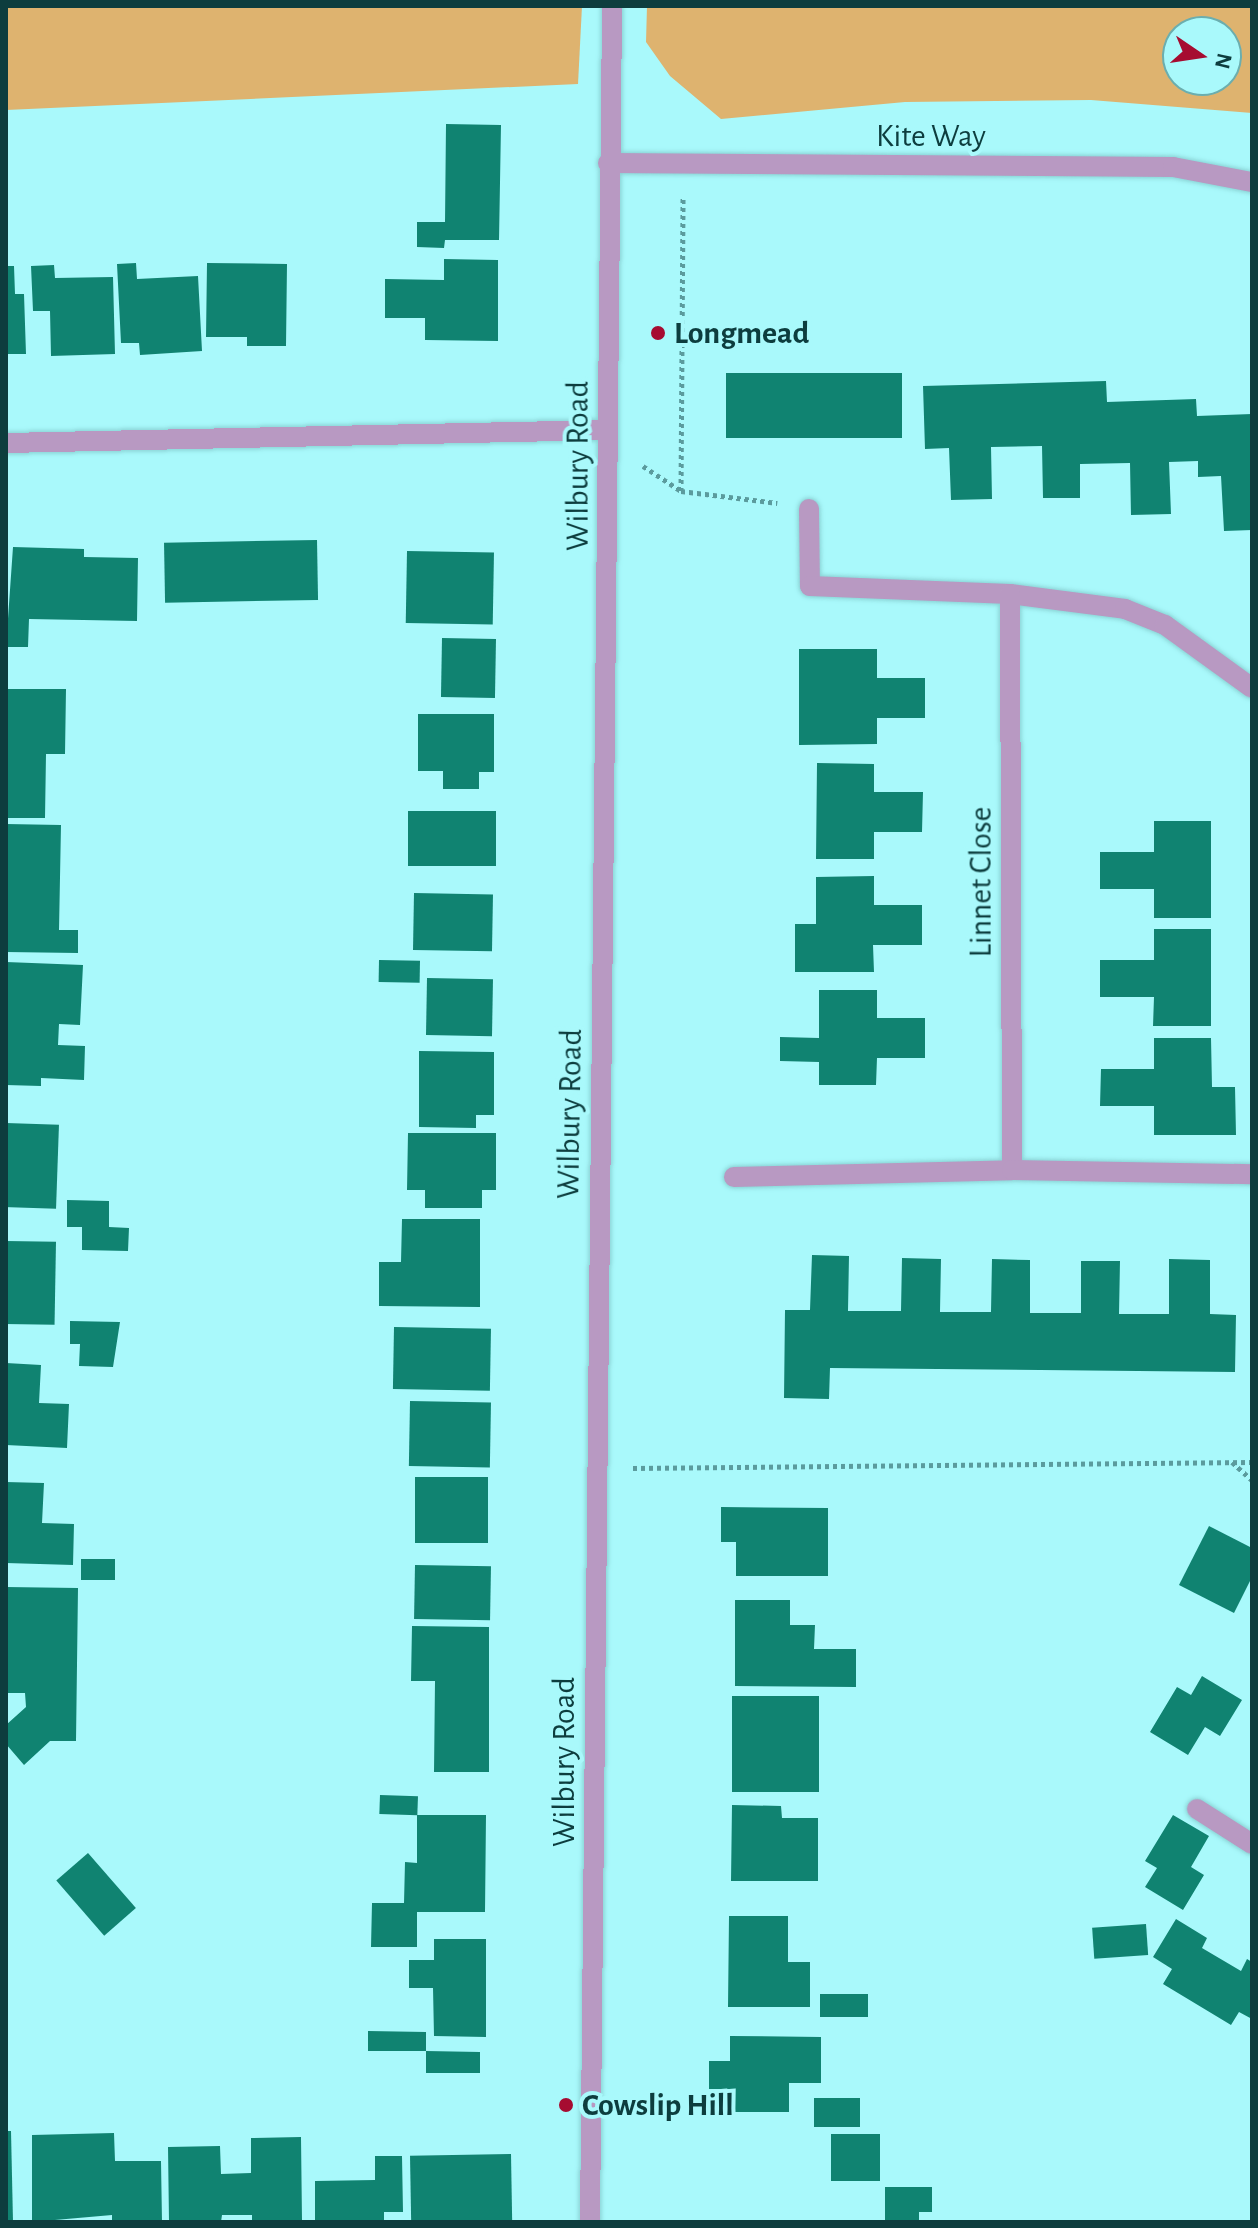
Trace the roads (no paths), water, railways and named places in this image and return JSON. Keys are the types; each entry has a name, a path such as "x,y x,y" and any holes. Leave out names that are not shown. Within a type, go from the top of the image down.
{"street":[{"name":"Wilbury Road","path":"590,2222 608,163 612,6"},
{"name":"Kite Way","path":"608,163 1173,167 1252,182"},
{"path":"6,443 608,430"},
{"path":"809,509 810,586 1010,594 1125,609 1165,625 1252,688"},
{"name":"Linnet Close","path":"1010,594 1012,1170"},
{"path":"734,1177 1012,1170 1252,1174"},
{"path":"1197,1809 1252,1844"}],"place":[{"name":"Longmead","path":"658,333"},
{"name":"Cowslip Hill","path":"566,2105"}]}
